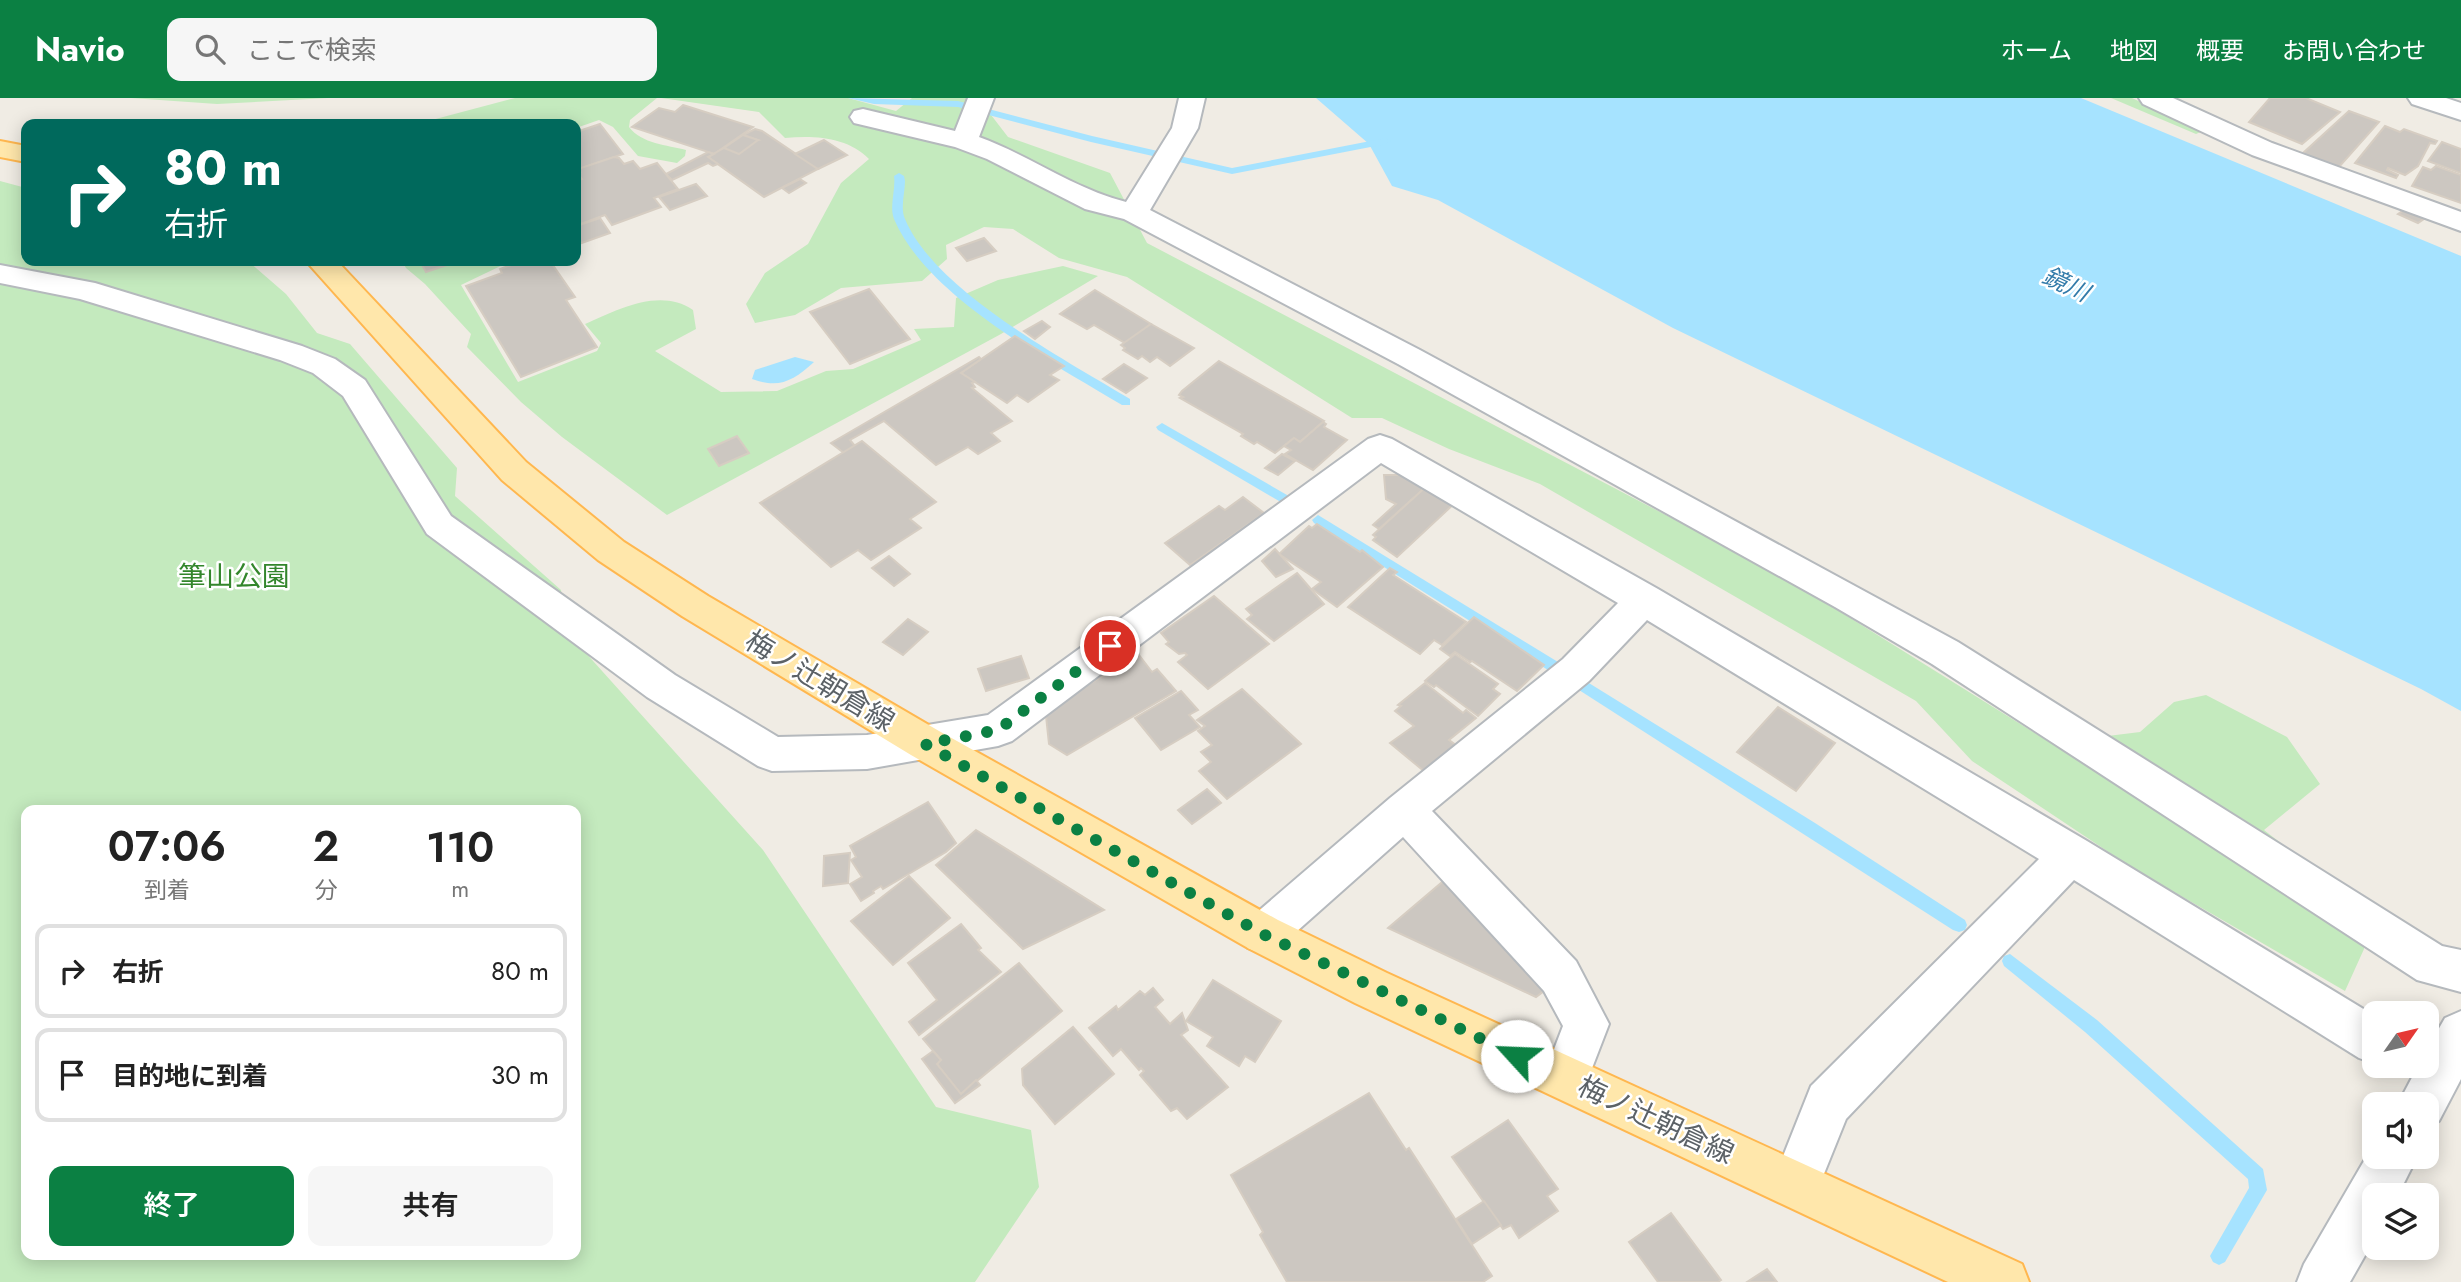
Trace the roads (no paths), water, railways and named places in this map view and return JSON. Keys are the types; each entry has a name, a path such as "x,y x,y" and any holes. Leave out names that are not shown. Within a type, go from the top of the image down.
{"main road":[{"path":"0,149 21,153"},
{"name":"梅ノ辻朝倉線","path":"326,266 514,471 611,551 695,607 925,744 1263,934 2004,1282"}],"street":[{"path":"964,141 981,98"},
{"path":"1142,198 1185,128 1192,98"},
{"path":"2152,98 2250,144 2461,222"},
{"path":"2421,98 2461,113"},
{"path":"863,117 964,141 997,153 1095,203 1142,198 1409,357 1848,597 1945,653 2434,965 2461,971"},
{"path":"0,274 85,290 324,366 354,388 439,525 660,686 772,754 867,752 998,730 1380,447 1646,599 2072,855 2362,1034"},
{"path":"1263,934 1404,810 1576,670 1646,599"},
{"path":"1404,810 1560,976 1586,1024 1566,1078"},
{"path":"1796,1184 1828,1103 2072,855"},
{"path":"2422,1085 2461,1033"},
{"path":"2322,1282 2386,1169"}],"water":[{"name":"鏡川","path":"1316,98 2081,98 2461,256 2461,711 2421,689 1673,328 1438,200 1392,186 1369,144"},
{"path":"795,357 814,362 799,374 778,383 752,379 755,370"}],"waterway":[{"path":"853,98 958,104 1091,139 1232,171 1386,141"},
{"path":"899,176 899,218 914,245 937,271 999,322 1126,402"},
{"path":"1162,427 1283,498"},
{"path":"1318,520 1553,666"},
{"path":"1584,686 1959,925"},
{"path":"2010,961 2091,1026 2257,1175 2258,1190 2219,1256"}],"park label":[{"name":"筆山公園","path":"234,576"}]}
